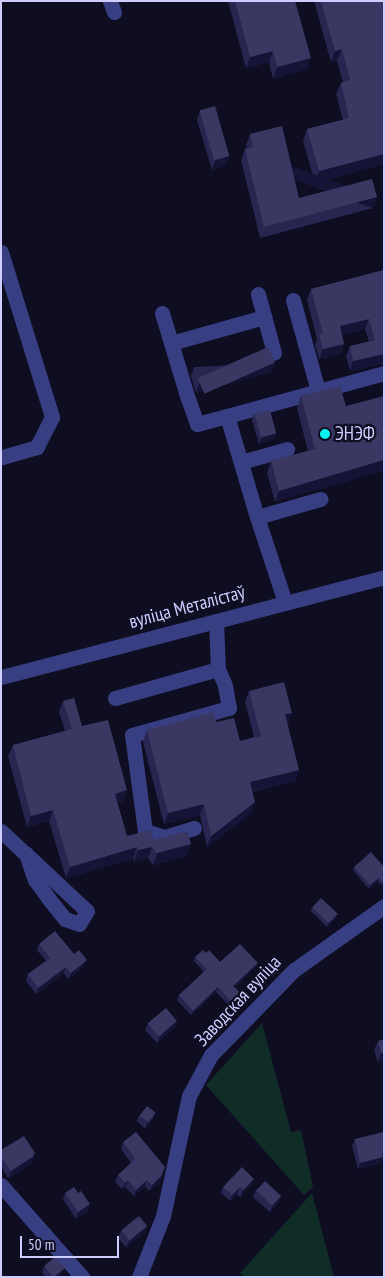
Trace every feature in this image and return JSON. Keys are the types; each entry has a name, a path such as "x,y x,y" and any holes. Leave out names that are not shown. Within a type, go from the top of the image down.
{"street":[{"path":"1,252 52,417 37,447 1,457"},
{"path":"258,294 274,353"},
{"path":"293,300 318,391"},
{"path":"162,313 187,396 198,424 384,374"},
{"path":"171,343 264,317"},
{"path":"227,416 257,518 285,602"},
{"path":"242,462 287,449"},
{"path":"257,518 320,500"},
{"name":"вуліца Металістаў","path":"1,677 384,576"},
{"path":"194,828 164,837 146,831 132,736 229,708 225,685 218,670 216,621"},
{"path":"115,698 218,670"},
{"path":"1,831 26,854 87,911 79,924 65,919 34,880 26,854"},
{"name":"Заводская вуліца","path":"139,1277 163,1216 189,1096 211,1055 294,970 384,906"},
{"path":"1,1185 82,1277"}],"green space":[{"path":"262,1023 291,1132 301,1130 313,1187 304,1195 206,1085"},
{"path":"312,1193 334,1277 244,1277 240,1273"}],"building":[{"path":"235,1 295,1 311,58 277,67 273,51 250,57"},
{"path":"321,1 384,1 384,154 319,171 307,129 349,118 341,83 350,80 342,49 335,51"},
{"path":"215,106 229,156 214,160 200,110"},
{"path":"282,126 299,198 372,179 377,197 264,227 245,149 253,147 250,134"},
{"path":"384,270 384,354 353,361 350,346 375,340 369,319 340,326 344,344 323,349 319,335 323,334 311,289"},
{"path":"268,347 275,363 205,394 198,378"},
{"path":"340,386 346,406 384,396 384,460 279,491 271,461 315,449 301,396"},
{"path":"270,410 276,433 261,437 255,414"},
{"path":"284,682 292,713 285,714 299,770 250,782 255,802 211,836 204,804 168,813 147,730 214,712 216,722 234,718 240,741 261,736 249,691"},
{"path":"74,698 82,726 108,720 127,790 115,794 127,836 150,830 154,840 187,831 191,844 157,853 152,847 138,850 137,847 70,867 53,810 31,816 13,745 72,729 63,701"},
{"path":"371,852 384,867 384,881 379,878 370,885 354,867"},
{"path":"321,898 338,914 329,923 312,908"},
{"path":"55,931 74,954 79,950 87,960 71,973 66,967 38,988 28,974 50,958 39,944"},
{"path":"240,944 258,963 233,986 247,1000 237,1008 218,987 193,1011 179,995 207,969 195,957 203,950 206,953 209,950 220,962"},
{"path":"166,1008 177,1021 159,1036 148,1023"},
{"path":"384,1039 384,1052 381,1053 378,1041"},
{"path":"147,1106 156,1113 148,1122 140,1115"},
{"path":"136,1132 165,1167 161,1176 152,1185 147,1180 136,1190 128,1180 125,1183 118,1175 135,1159 123,1142"},
{"path":"384,1132 383,1157 360,1163 355,1139"},
{"path":"24,1136 35,1153 33,1154 34,1156 11,1171 1,1156 1,1150"},
{"path":"242,1167 254,1179 243,1190 240,1187 232,1195 223,1187"},
{"path":"265,1181 281,1196 272,1206 256,1191"},
{"path":"74,1187 78,1193 81,1191 90,1204 78,1212 65,1193"},
{"path":"139,1216 147,1226 129,1241 121,1230"},
{"path":"55,1257 65,1268 53,1277 44,1266"}],"place":[{"name":"ЭНЭФ","path":"325,434"}]}
